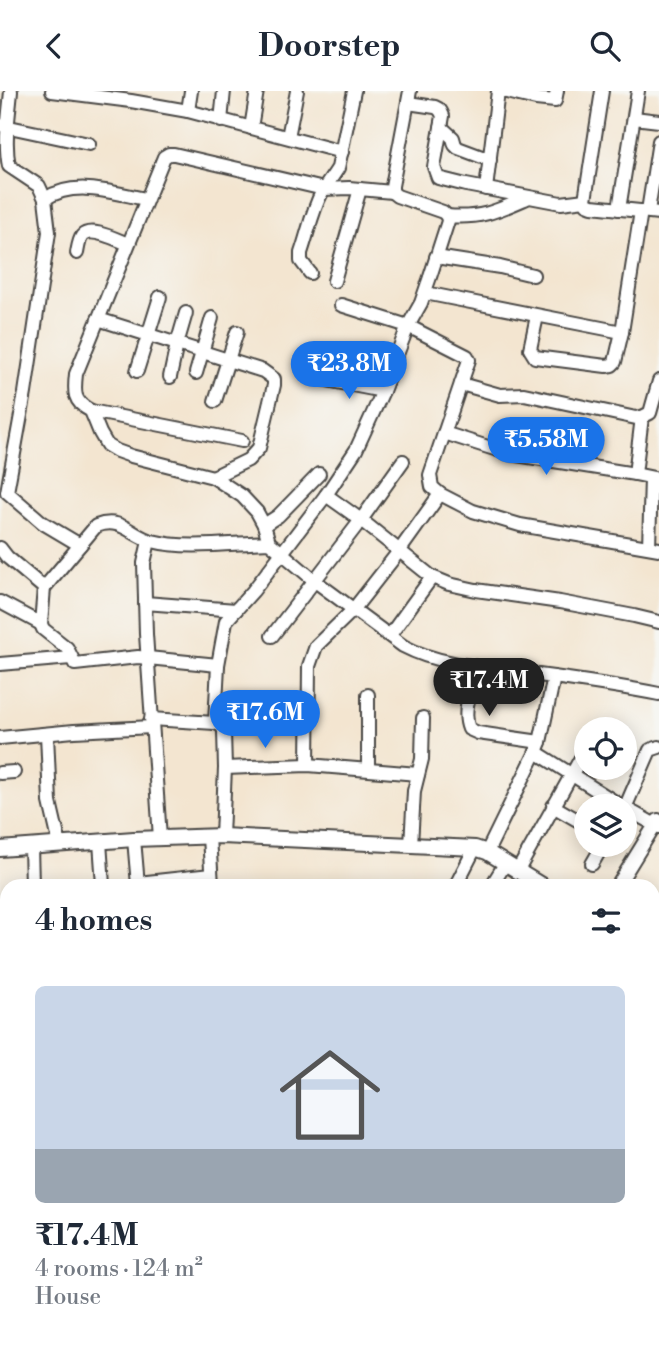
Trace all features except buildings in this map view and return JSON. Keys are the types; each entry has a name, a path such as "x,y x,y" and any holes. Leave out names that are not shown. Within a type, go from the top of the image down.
{"street":[{"path":"11,91 4,125 7,155 4,167 39,186 46,199 49,232 7,492 43,523 80,545"},
{"path":"52,91 109,94 188,111 342,152"},
{"path":"155,105 157,91"},
{"path":"188,111 191,91"},
{"path":"221,121 224,91"},
{"path":"251,128 257,91"},
{"path":"288,137 297,91"},
{"path":"310,274 301,261 301,253 318,201 338,167 354,91"},
{"path":"486,189 500,91 555,101 557,91"},
{"path":"602,91 585,200 592,206 649,212"},
{"path":"619,209 638,91"},
{"path":"392,192 409,97 439,109 443,116 434,167 438,178 561,203 585,200"},
{"path":"634,118 659,121"},
{"path":"4,125 89,144"},
{"path":"441,127 453,138 458,148 490,160"},
{"path":"537,316 530,349 535,356 606,366 615,362 649,212 659,141"},
{"path":"215,723 223,627 326,495 356,450 408,326 425,293 448,221 443,212 392,192 324,189 169,154 164,157 76,374 76,399 82,407 91,411 242,441"},
{"path":"46,199 66,189 83,188 146,199"},
{"path":"334,282 360,189"},
{"path":"447,216 477,216 498,211 528,197"},
{"path":"77,253 80,239 89,232 128,244"},
{"path":"436,257 533,275"},
{"path":"425,293 622,332"},
{"path":"137,371 160,297"},
{"path":"341,305 408,326 467,356 469,360 444,433 430,475 432,487 440,494 473,511 520,525 654,548 655,478 510,454 444,433"},
{"path":"170,377 186,313"},
{"path":"98,319 263,371 274,379 259,448 248,460 213,477"},
{"path":"196,373 212,319"},
{"path":"215,401 237,333"},
{"path":"321,379 383,391"},
{"path":"461,384 500,395 524,394 636,418 650,413 659,381"},
{"path":"91,411 107,445 117,451 213,477 251,504 264,525 269,542 281,554 353,610 403,646 419,654 478,667 659,694"},
{"path":"635,474 642,417"},
{"path":"272,636 403,461"},
{"path":"264,525 278,516 319,474"},
{"path":"308,765 309,666 316,646 353,610 440,494"},
{"path":"326,495 432,577 449,584 659,622"},
{"path":"218,665 138,657 75,664 67,648 43,629 41,624 44,588 96,526 112,523 149,541 172,544 269,542"},
{"path":"149,541 144,563 147,658 160,838"},
{"path":"0,548 44,588"},
{"path":"390,635 432,577"},
{"path":"0,603 41,624"},
{"path":"145,603 236,610"},
{"path":"0,664 71,657"},
{"path":"478,667 466,711 469,729 538,747 571,775 602,794"},
{"path":"460,879 481,850 538,747 554,677"},
{"path":"368,695 368,769"},
{"path":"411,845 414,791 422,759 423,718"},
{"path":"0,738 151,723 215,723 222,726 225,768 211,879"},
{"path":"47,734 50,802 60,845"},
{"path":"622,879 658,824 625,808 650,750 659,747"},
{"path":"225,768 308,765 418,773"},
{"path":"499,879 511,868 574,770"},
{"path":"0,773 14,772"},
{"path":"553,806 574,818"},
{"path":"0,849 215,836 411,845 481,850 527,879"},
{"path":"134,839 138,879"},
{"path":"100,842 103,879"},
{"path":"32,847 32,879"},
{"path":"592,864 596,857"}]}
